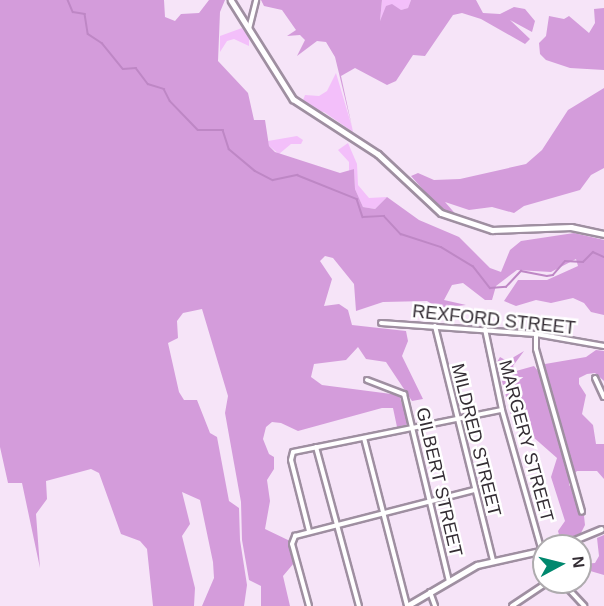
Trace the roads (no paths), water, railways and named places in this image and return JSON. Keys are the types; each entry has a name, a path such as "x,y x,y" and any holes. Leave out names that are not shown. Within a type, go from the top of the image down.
{"street":[{"path":"231,0 293,99 378,154 436,210 482,228 571,228 604,234"},
{"path":"249,29 256,0"},
{"name":"REXFORD STREET","path":"381,323 536,333 604,346"},
{"name":"MILDRED STREET","path":"435,326 493,560"},
{"name":"MARGERY STREET","path":"485,329 502,410 537,534"},
{"path":"536,333 536,349 582,512"},
{"path":"596,378 604,397"},
{"name":"GILBERT STREET","path":"367,380 404,394 449,581"},
{"path":"309,531 291,456 298,450 502,410"},
{"path":"364,438 407,606 449,581 493,560 532,553"},
{"path":"316,447 359,606"},
{"path":"309,606 294,550 294,537 309,531 337,526 474,490"},
{"path":"430,592 435,606"},
{"path":"512,606 532,593"},
{"path":"573,594 584,606"}],"waterway":[{"path":"68,0 73,12 85,14 88,34 102,43 123,69 136,68 148,84 164,89 170,101 198,130 223,130 229,149 255,171 273,180 297,175 357,199 363,217 384,216 401,234 441,247 473,266 490,288 506,287 521,271 553,275 565,261 583,262 593,252 604,257"}]}
